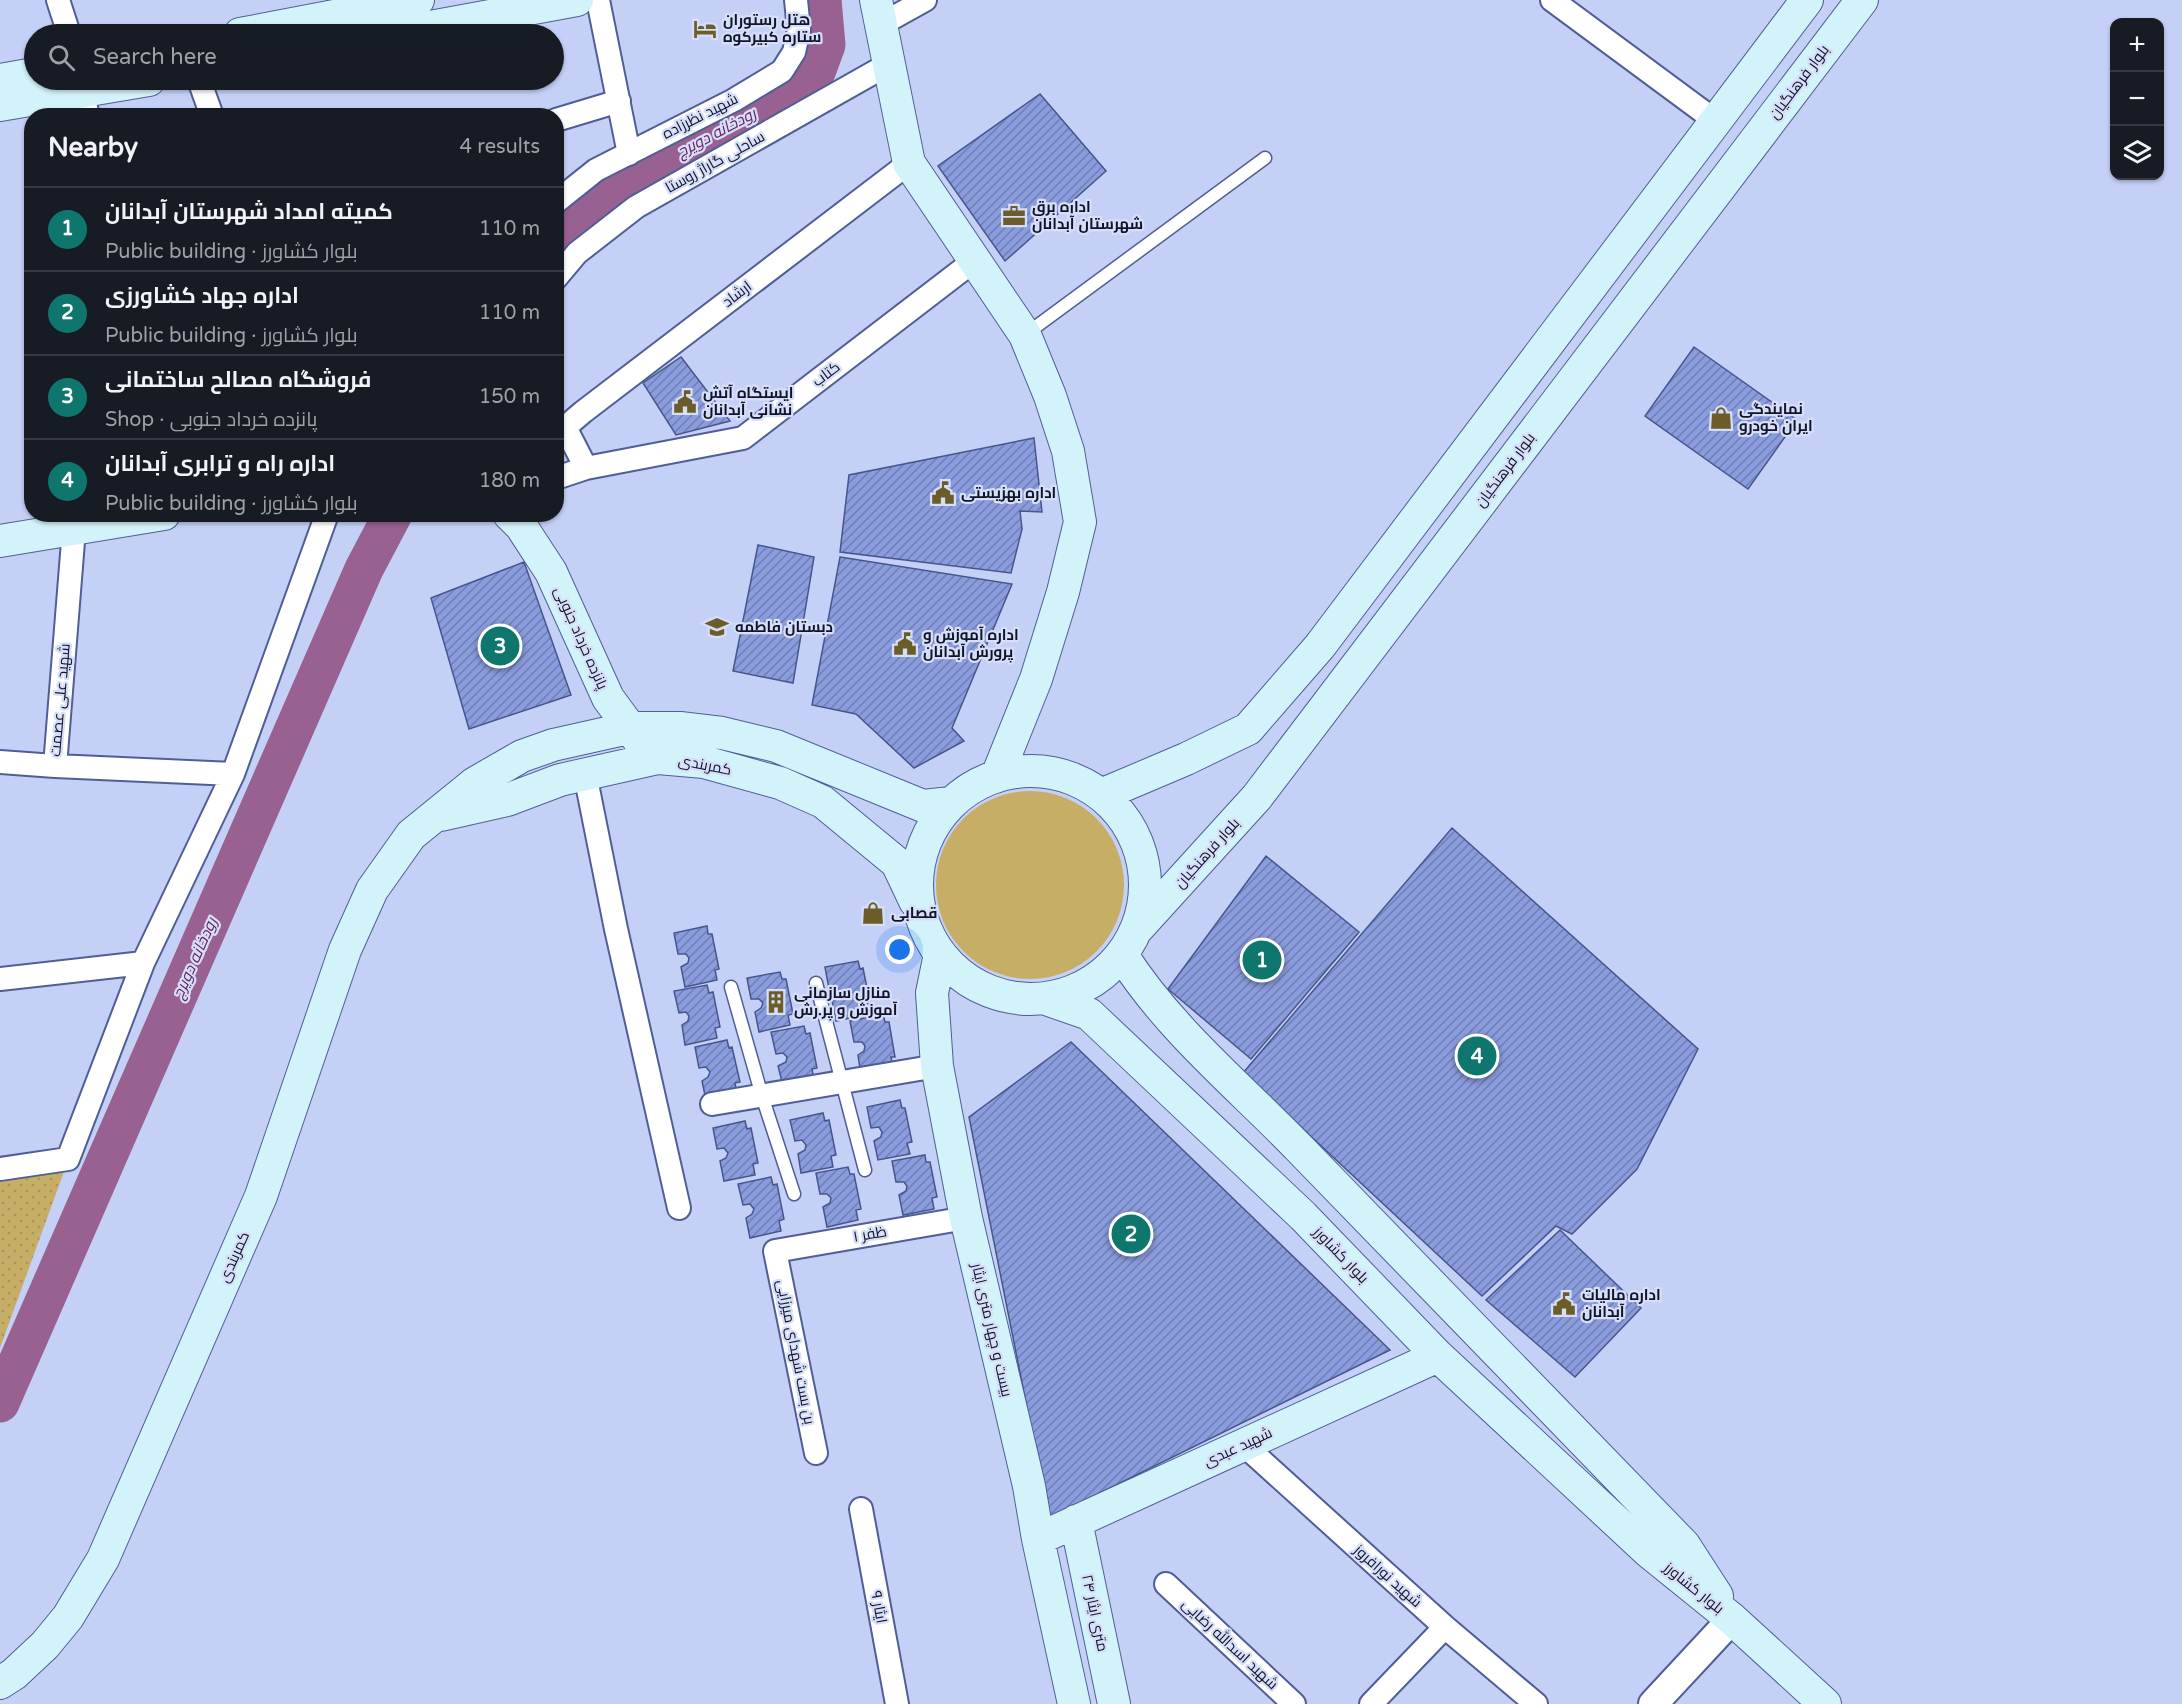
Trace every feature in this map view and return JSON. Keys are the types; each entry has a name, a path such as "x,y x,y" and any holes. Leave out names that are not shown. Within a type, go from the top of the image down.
{"main road":[{"path":"388,13 418,0"},
{"path":"310,24 388,13 577,0"},
{"path":"1101,795 1248,729 1320,645 1807,0"},
{"name":"بلوار فرهنگیان","path":"1046,999 1075,991 1101,976 1257,797 1862,0"},
{"path":"878,13 909,163 1026,334 1068,451 1080,522 1063,592 1036,679 997,776"},
{"path":"0,80 24,76"},
{"path":"0,105 85,104 122,90"},
{"path":"1721,116 1758,136"},
{"path":"0,541 116,522"},
{"name":"پانزده خرداد جنوبی","path":"517,522 551,572 608,698 629,728 658,758"},
{"name":"کمربندی","path":"0,1683 14,1674 68,1617 103,1559 261,1196 345,950 372,890 411,835 475,783 522,756 553,745 629,728 680,728 723,733 776,746 923,806 951,803"},
{"name":"کمربندی","path":"437,816 507,800 585,774 658,758 704,762 780,783 823,802 897,863 921,914"},
{"path":"1046,999 1016,998 987,990 961,975 940,954 928,935 921,914 917,890 921,859 936,822 951,803 980,781 1024,771 1051,772 1077,781 1101,795 1122,816 1137,842 1145,871 1144,901 1130,942"},
{"name":"بلوار کشاورز","path":"1130,942 1145,991 1684,1545 1732,1619"},
{"name":"بیست و چهار متری ایثار","path":"940,954 932,993 937,1066 966,1218 1029,1486 1038,1539 1074,1704"},
{"name":"بلوار کشاورز","path":"1046,999 1089,1014 1303,1216 1438,1356 1649,1552 1732,1619"},
{"path":"1253,1168 1272,1171 1284,1166 1291,1152 1285,1134"},
{"path":"1303,1216 1292,1198 1291,1185 1299,1176 1311,1173 1325,1175"},
{"name":"شهید عبدی","path":"1038,1539 1438,1356"},
{"name":"۲۴ متری ایثار","path":"1076,1521 1114,1704"},
{"path":"1732,1619 1826,1704"}],"street":[{"path":"598,0 629,154"},
{"name":"شهید نظرزاده","path":"564,196 596,170 734,100 782,71 794,52 799,30 796,0"},
{"path":"878,13 925,0"},
{"path":"1552,0 1721,116"},
{"path":"66,3 68,24"},
{"name":"ساحلی گاراژ روستا","path":"564,268 577,253 636,207 887,65"},
{"path":"203,90 209,108"},
{"path":"564,118 619,101"},
{"name":"ارشاد","path":"564,429 909,163"},
{"name":"کتاب","path":"564,475 586,468 743,438 975,260"},
{"path":"564,435 586,468"},
{"path":"0,1169 68,1159 143,963 233,774 324,522"},
{"name":"شهید علی عصمت","path":"74,529 55,766 233,774"},
{"path":"0,762 55,766"},
{"path":"585,774 616,929 679,1208"},
{"path":"0,979 143,963"},
{"path":"712,1104 937,1066"},
{"name":"ظفر ۱","path":"775,1251 966,1218"},
{"name":"بن بست شهدای میرزایی","path":"775,1251 816,1453"},
{"name":"شهید نورافروز","path":"1244,1444 1445,1627 1536,1704"},
{"name":"ایثار ۹","path":"861,1509 897,1704"},
{"name":"شهید اسدالله رضایی","path":"1166,1584 1294,1704"},
{"path":"1653,1704 1732,1619"},
{"path":"1371,1704 1445,1627"}],"lane":[{"path":"1026,334 1264,158"},
{"path":"816,983 865,1170"},
{"path":"731,987 762,1096 794,1194"}],"shaded area":[{"path":"1030,791 1057,795 1074,802 1096,819 1113,841 1120,858 1124,885 1120,912 1113,929 1096,951 1074,968 1057,975 1030,979 1003,975 986,968 964,951 947,929 940,912 936,885 940,858 947,841 964,819 986,802 1003,795"},
{"path":"66,1166 0,1348 0,1173"}],"building":[{"name":"اداره برق شهرستان آبدانان","path":"1040,94 1106,171 1005,261 938,166"},
{"name":"نمایندگی ایران خودرو","path":"1694,347 1797,420 1748,489 1645,416"},
{"name":"ایستگاه آتش نشانی آبدانان","path":"681,357 730,421 676,435 643,383"},
{"name":"اداره بهزیستی","path":"1034,438 1042,512 1020,511 1022,529 1011,573 840,552 849,475"},
{"name":"دبستان فاطمه","path":"758,545 814,557 793,683 733,671"},
{"name":"اداره آموزش و پرورش آبدانان","path":"840,557 1012,584 952,728 964,741 914,768 856,714 812,705"},
{"path":"524,562 571,695 469,729 431,598"},
{"path":"1452,828 1698,1049 1637,1169 1572,1234 1556,1226 1482,1296 1243,1073"},
{"path":"1266,856 1359,932 1251,1059 1168,989"},
{"path":"707,926 708,934 712,934 719,969 715,970 717,980 685,987 681,967 688,963 689,958 686,954 678,954 674,933"},
{"name":"منازل سازمانی آموزش و پر.رش","path":"858,961 860,969 863,968 870,1003 866,1004 868,1014 836,1021 832,1001 839,998 840,992 837,988 829,989 825,967"},
{"name":"منازل سازمانی آموزش و پر.رش","path":"780,972 782,979 786,979 793,1014 788,1015 790,1025 759,1032 755,1012 761,1008 763,1003 759,999 751,999 747,978"},
{"path":"707,985 709,993 713,992 720,1027 715,1028 717,1038 685,1045 682,1025 688,1021 689,1016 686,1012 679,1013 674,991"},
{"name":"منازل سازمانی آموزش و پر.رش","path":"883,1014 885,1022 889,1022 895,1057 891,1057 893,1068 861,1075 858,1055 864,1051 865,1046 862,1042 854,1042 850,1021"},
{"name":"منازل سازمانی آموزش و پر.رش","path":"804,1026 806,1034 810,1033 817,1068 812,1069 814,1080 783,1086 778,1066 786,1062 787,1057 783,1053 776,1054 771,1032"},
{"path":"727,1040 729,1048 732,1047 740,1082 735,1083 737,1094 706,1100 702,1081 708,1077 710,1072 706,1067 699,1068 695,1047"},
{"path":"1071,1042 1390,1350 1049,1518 969,1117"},
{"path":"900,1100 902,1108 905,1108 912,1142 907,1143 910,1154 878,1160 874,1141 881,1137 882,1132 879,1127 871,1128 867,1107"},
{"path":"823,1113 825,1121 829,1120 836,1155 831,1156 833,1167 801,1173 798,1154 805,1150 806,1145 802,1140 795,1141 790,1120"},
{"path":"745,1121 747,1129 751,1128 758,1163 753,1164 755,1175 724,1181 720,1161 726,1158 728,1153 724,1148 717,1149 713,1128"},
{"path":"925,1155 926,1162 930,1162 937,1197 932,1198 934,1209 903,1215 899,1195 906,1191 907,1186 904,1182 896,1182 892,1161"},
{"path":"848,1167 850,1174 854,1174 861,1209 856,1210 858,1220 827,1227 823,1207 830,1203 831,1198 827,1194 820,1194 816,1173"},
{"path":"771,1177 773,1185 777,1184 784,1219 779,1221 781,1231 750,1238 746,1218 752,1214 754,1209 750,1204 743,1205 738,1184"},
{"name":"اداره مالیات آبدانان","path":"1560,1230 1641,1308 1575,1377 1486,1300"}],"waterway":[{"name":"رودخانه دویرج","path":"564,227 603,193 787,94 816,72 826,45 822,0"},
{"name":"رودخانه دویرج","path":"0,1403 364,569 389,522"}],"place":[{"name":"هتل رستوران ستاره کبیرکوه","path":"705,29"},
{"name":"اداره برق شهرستان آبدانان","path":"1014,216"},
{"name":"ایستگاه آتش نشانی آبدانان","path":"685,402"},
{"name":"نمایندگی ایران خودرو","path":"1721,418"},
{"name":"اداره بهزیستی","path":"943,493"},
{"name":"دبستان فاطمه","path":"717,627"},
{"name":"اداره آموزش و پرورش آبدانان","path":"905,644"},
{"name":"فروشگاه مصالح ساختمانی","path":"500,646"},
{"name":"قصابی","path":"873,913"},
{"name":"کمیته امداد شهرستان آبدانان","path":"1262,960"},
{"name":"منازل سازمانی آموزش و پر.رش","path":"776,1002"},
{"name":"اداره راه و ترابری آبدانان","path":"1477,1056"},
{"name":"اداره جهاد کشاورزی","path":"1131,1234"},
{"name":"اداره مالیات آبدانان","path":"1564,1304"}]}
